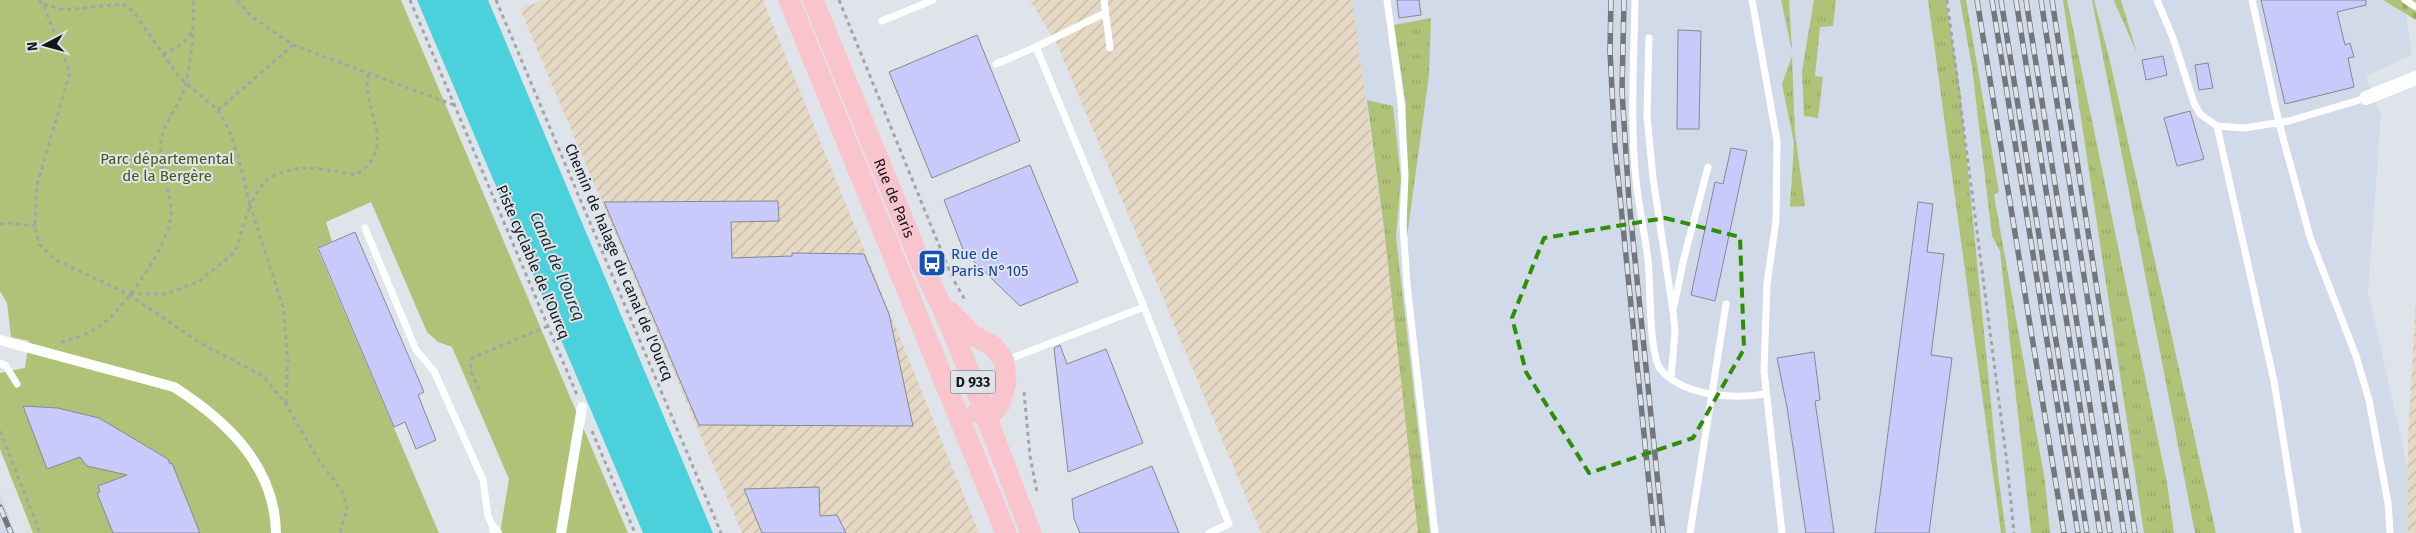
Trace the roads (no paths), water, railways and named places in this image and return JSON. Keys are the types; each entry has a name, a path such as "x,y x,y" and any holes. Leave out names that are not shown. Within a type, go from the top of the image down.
{"main road":[{"name":"Rue de Paris","path":"789,0 1006,533"},
{"name":"Rue de Paris","path":"813,0 922,266 941,303 988,418 1001,459 1031,533"},
{"path":"908,291 941,334 972,409 988,418 1000,404 1010,359 993,346 972,336 941,303"}],"street":[{"path":"2366,98 2416,78"},
{"path":"0,340 174,387 196,400 254,458 269,488 276,517 276,533"},
{"path":"561,533 582,407"}],"lane":[{"path":"882,21 933,0"},
{"path":"1104,0 1110,48"},
{"path":"1387,0 1401,102 1405,175 1403,225 1406,284 1435,533"},
{"path":"1635,0 1633,95 1636,180 1648,260 1653,344 1661,370 1680,384 1712,394 1743,396 1766,394"},
{"path":"1752,0 1777,141 1776,220 1767,284 1764,371 1782,533"},
{"path":"2157,0 2173,38 2185,83 2194,103 2200,114 2216,126 2244,128 2279,122 2317,114 2366,98"},
{"path":"2252,0 2279,122 2310,237 2356,356 2369,400 2388,503 2390,533"},
{"path":"2405,0 2416,7"},
{"path":"996,64 1036,47 1105,13"},
{"path":"1649,38 1647,116 1652,178 1675,331 1671,378"},
{"path":"1036,47 1144,307 1229,524 1208,533"},
{"path":"2216,126 2274,381 2298,533"},
{"path":"1673,311 1684,258 1708,167"},
{"path":"365,228 416,350 434,371 484,480 488,516 496,531"},
{"path":"1690,533 1726,304"},
{"path":"1010,359 1144,307"},
{"path":"0,363 6,366 18,384"}],"water":[{"name":"Canal de l'Ourcq","path":"417,0 488,0 713,533 643,533"}],"railway":[{"path":"1611,0 1610,51 1615,147 1654,533"},
{"path":"1624,0 1622,91 1629,201 1663,533"},
{"path":"1977,0 2064,533"},
{"path":"1992,0 2078,533"},
{"path":"2001,0 2087,533"},
{"path":"2016,0 2100,533"},
{"path":"2026,0 2110,533"},
{"path":"2041,0 2124,533"},
{"path":"2052,0 2135,533"},
{"path":"0,507 11,533"}],"place":[{"name":"Rue de Paris N°105","path":"932,263"}],"park label":[{"name":"Parc départemental de la Bergère","path":"167,168"}]}
